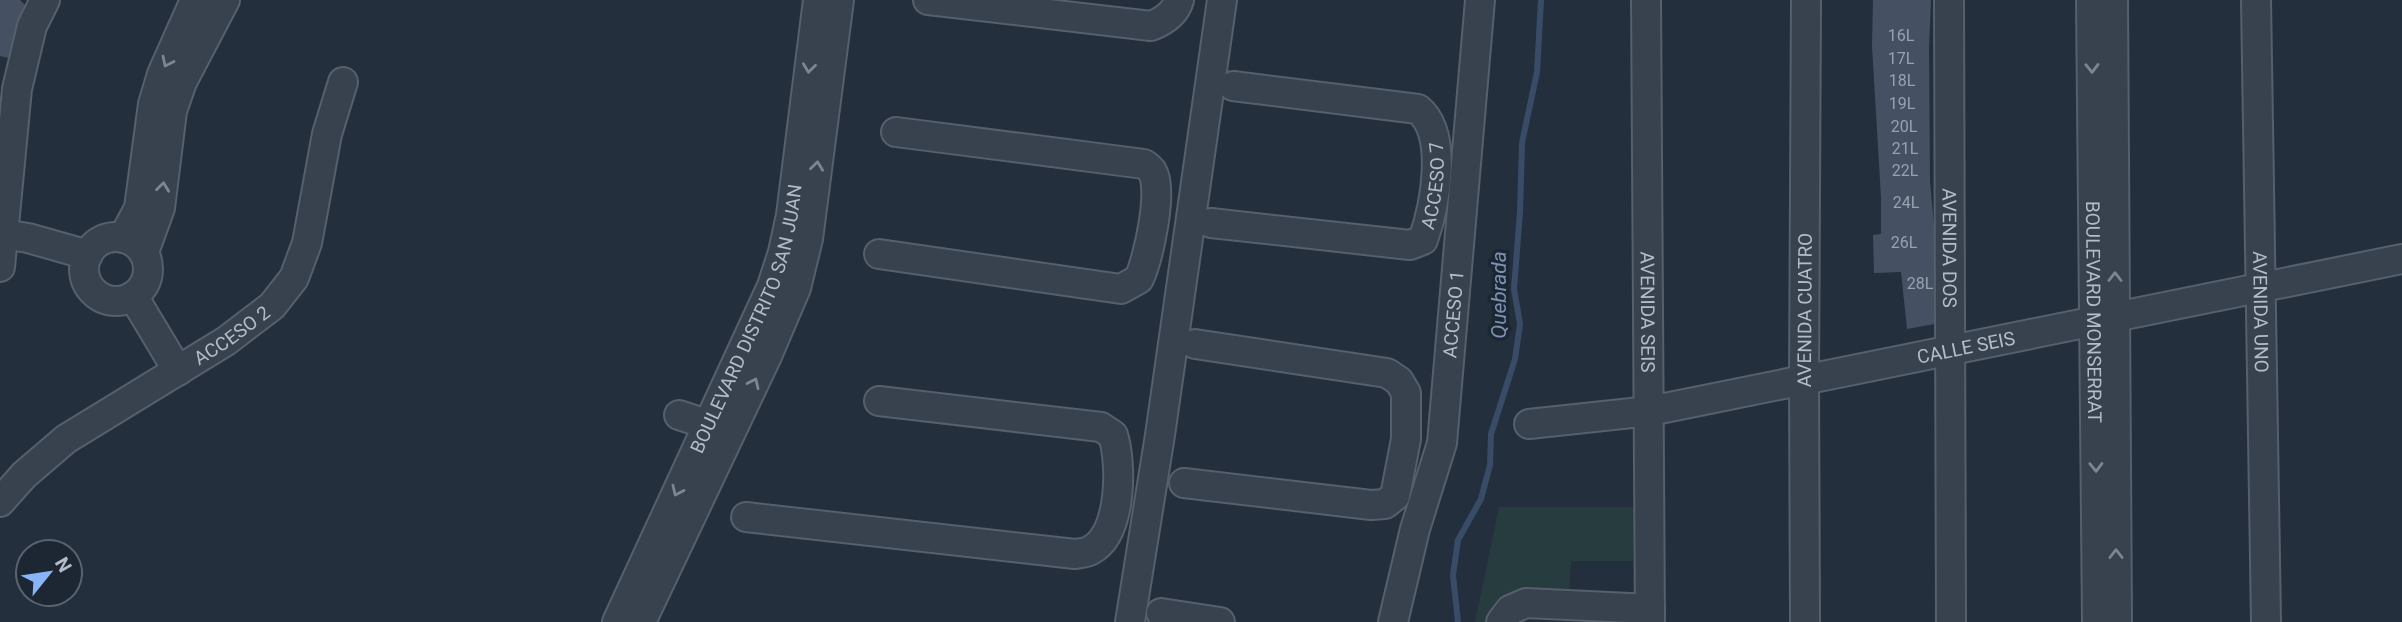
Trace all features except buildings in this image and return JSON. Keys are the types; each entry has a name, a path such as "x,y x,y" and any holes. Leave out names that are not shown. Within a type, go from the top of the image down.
{"street":[{"path":"0,267 9,87 45,0"},
{"path":"134,245 106,238 97,243 85,262 88,284 95,292 113,300 133,296 141,290 148,271 134,245 153,104 162,74 195,0"},
{"path":"134,245 160,208 172,111 182,82 225,0"},
{"name":"BOULEVARD DISTRITO SAN JUAN","path":"642,622 719,429 783,252 791,215 818,0"},
{"name":"BOULEVARD DISTRITO SAN JUAN","path":"617,622 719,429 766,356 799,276 808,239 839,0"},
{"path":"928,0 1151,26 1166,20 1179,0"},
{"path":"1130,622 1200,228 1222,0"},
{"name":"ACCESO 1","path":"1393,622 1415,528 1442,443 1480,0"},
{"name":"AVENIDA SEIS","path":"1646,0 1650,616"},
{"name":"AVENIDA CUATRO","path":"1805,622 1807,0"},
{"name":"AVENIDA DOS","path":"1949,0 1951,622"},
{"name":"BOULEVARD MONSERRAT","path":"2091,0 2117,622"},
{"name":"BOULEVARD MONSERRAT","path":"2097,622 2113,0"},
{"name":"AVENIDA UNO","path":"2256,0 2266,622"},
{"name":"ACCESO 2","path":"0,502 24,475 66,439 226,341 272,306 294,278 307,243 327,134 343,82"},
{"name":"ACCESO 7","path":"1200,228 1410,244 1423,240 1429,225 1437,176 1433,129 1427,117 1418,109 1233,86"},
{"path":"879,254 1121,289 1139,279 1147,262 1153,228 1156,189 1153,173 1144,164 896,132"},
{"path":"1437,176 1466,179"},
{"path":"1153,228 1200,228"},
{"path":"3,234 88,255"},
{"name":"CALLE SEIS","path":"1529,424 1650,411 2402,259"},
{"path":"133,296 178,371"},
{"path":"1184,483 1371,505 1385,504 1395,496 1406,439 1406,393 1399,381 1387,373 1195,344"},
{"path":"746,517 1075,554 1090,552 1109,531 1118,488 1116,445 1113,435 1101,427 879,401"},
{"path":"679,415 719,429"},
{"path":"1406,439 1442,443"},
{"path":"1118,488 1151,492"},
{"path":"1506,616 1526,603 1650,616"},
{"path":"1161,613 1220,622"}],"green space":[{"path":"1499,507 1634,507 1633,561 1571,561 1569,591 1511,593 1501,602 1497,622 1475,622"}],"waterway":[{"name":"Quebrada","path":"1458,622 1453,575 1458,540 1481,499 1490,465 1491,434 1515,359 1520,324 1514,289 1522,143 1537,72 1541,0"}]}
